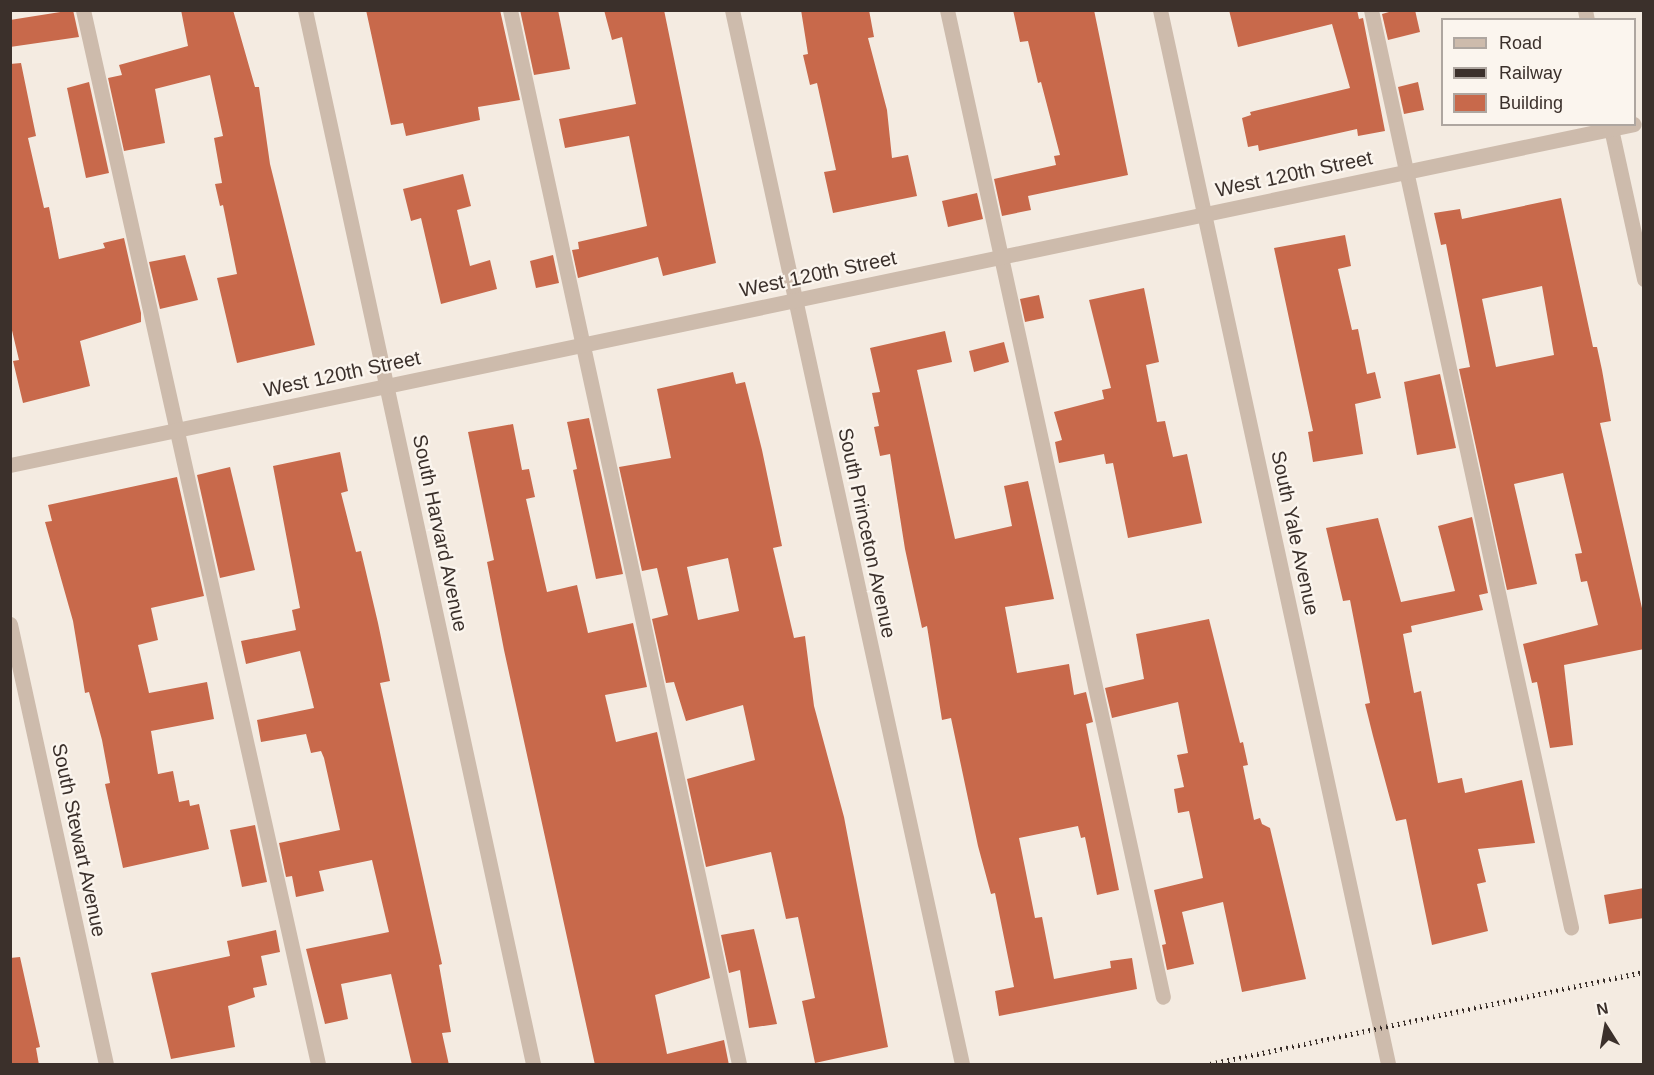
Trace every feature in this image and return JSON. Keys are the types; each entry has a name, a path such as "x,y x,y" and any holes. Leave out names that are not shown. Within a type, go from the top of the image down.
{"street":[{"path":"83,10 318,1065"},
{"name":"South Harvard Avenue","path":"305,10 533,1065"},
{"path":"510,10 739,1065"},
{"name":"South Princeton Avenue","path":"732,10 962,1065"},
{"path":"947,10 1163,998"},
{"name":"South Yale Avenue","path":"1160,10 1388,1065"},
{"path":"1371,10 1571,927"},
{"path":"1610,127 1644,279"},
{"name":"West 120th Street","path":"10,465 1405,173 1610,127"},
{"name":"South Stewart Avenue","path":"10,624 106,1065"}],"building":[{"path":"73,10 79,37 10,47 10,20"},
{"path":"181,10 233,10 255,87 259,87 270,164 315,345 237,363 217,278 237,274 223,205 220,206 215,184 222,183 214,138 223,136 210,75 155,89 165,143 124,151 108,78 122,75 119,65 188,46"},
{"path":"366,10 500,10 520,100 478,107 480,120 406,136 403,123 391,125"},
{"path":"520,10 558,10 570,69 534,75"},
{"path":"604,10 664,10 716,263 663,276 658,257 578,278 572,250 579,249 578,242 647,226 629,136 565,148 559,119 636,104 622,37 612,40"},
{"path":"801,10 869,10 874,37 868,38 887,110 892,158 908,155 917,196 833,213 824,172 836,170 817,83 810,85 803,55 808,54"},
{"path":"1013,10 1094,10 1128,175 1028,196 1031,210 1002,216 994,179 1056,165 1054,156 1060,155 1028,41 1020,42"},
{"path":"1229,10 1357,10 1359,19 1363,18 1385,131 1358,136 1357,129 1259,151 1258,145 1248,147 1242,118 1251,115 1250,112 1350,88 1332,24 1238,47"},
{"path":"1396,10 1415,10 1420,32 1388,40 1382,14"},
{"path":"21,63 36,136 28,138 44,208 49,207 59,259 105,248 103,243 124,238 141,313 141,322 80,341 90,386 23,403 13,361 19,360 10,322 10,64"},
{"path":"89,82 109,173 86,178 67,88"},
{"path":"1418,82 1424,110 1404,114 1398,87"},
{"path":"463,174 471,206 457,210 470,266 490,260 497,289 441,304 421,218 411,221 403,189"},
{"path":"977,193 983,219 948,227 942,201"},
{"path":"1561,198 1593,347 1597,347 1602,370 1611,421 1600,423 1644,617 1644,649 1564,665 1573,745 1550,748 1537,682 1532,683 1523,644 1598,625 1587,581 1581,582 1575,554 1582,553 1563,473 1514,484 1537,584 1507,590 1459,369 1470,367 1446,244 1441,245 1434,213 1460,209 1462,219","holes":["1542,286 1554,355 1496,367 1482,299"]},
{"path":"1345,235 1351,266 1338,269 1352,330 1358,329 1367,374 1375,372 1381,398 1355,404 1363,454 1313,462 1308,432 1313,431 1274,248"},
{"path":"185,255 198,300 160,309 149,262"},
{"path":"553,255 559,283 536,288 530,261"},
{"path":"1144,288 1159,362 1146,365 1157,422 1165,421 1173,457 1187,454 1202,523 1128,538 1113,463 1106,464 1104,454 1059,463 1055,442 1062,440 1054,412 1104,399 1102,390 1111,388 1089,300"},
{"path":"1039,295 1044,318 1025,322 1020,299"},
{"path":"945,331 952,362 917,370 955,539 1012,526 1004,486 1028,481 1054,599 1005,607 1017,673 1069,664 1074,695 1086,692 1093,722 1086,724 1119,890 1097,895 1085,837 1081,838 1078,826 1019,838 1035,918 1042,917 1054,979 1111,968 1110,961 1132,958 1137,989 999,1016 995,991 1014,987 995,893 991,894 978,846 951,718 942,720 927,626 922,628 905,549 890,454 880,456 874,427 879,426 872,393 880,392 870,348"},
{"path":"1004,342 1009,362 974,372 969,351"},
{"path":"733,372 736,384 745,382 782,546 773,548 794,638 805,636 814,706 844,817 888,1047 815,1063 802,1001 815,998 798,917 786,919 771,852 706,867 687,779 755,760 743,705 686,721 674,682 666,683 652,619 668,615 657,568 642,571 619,467 671,458 657,389","holes":["728,558 739,611 698,620 687,567"]},
{"path":"1440,374 1456,448 1417,455 1404,382"},
{"path":"589,418 623,574 596,579 573,470 577,469 567,422"},
{"path":"513,424 522,470 529,469 535,497 526,499 547,592 577,585 588,633 633,623 647,687 605,695 616,742 657,732 710,978 655,995 667,1054 724,1040 729,1065 595,1065 504,650 487,562 494,560 468,432"},
{"path":"340,452 348,491 341,493 356,552 361,551 378,623 390,681 380,683 442,964 439,965 451,1032 442,1033 449,1065 412,1065 391,974 341,984 348,1019 325,1024 306,949 389,932 372,860 319,871 324,891 296,897 292,876 286,877 279,843 340,830 321,751 311,753 306,734 261,742 257,720 314,708 300,651 246,664 241,641 296,630 292,610 300,608 273,466"},
{"path":"230,467 255,570 220,578 197,475"},
{"path":"177,477 204,596 151,608 158,640 138,645 149,693 207,682 214,719 151,731 158,774 173,771 179,802 189,800 190,806 199,804 209,849 123,868 105,784 110,783 102,740 89,692 85,693 73,621 45,522 52,521 48,505"},
{"path":"1472,517 1488,593 1479,595 1483,610 1411,626 1412,632 1403,634 1414,693 1421,691 1438,783 1462,778 1465,793 1522,780 1535,843 1478,849 1486,882 1477,884 1488,931 1432,945 1406,819 1396,821 1365,704 1370,703 1350,600 1343,601 1326,528 1378,518 1401,602 1455,591 1438,526"},
{"path":"1209,619 1240,743 1243,742 1248,765 1243,766 1254,820 1260,818 1262,824 1270,828 1306,979 1242,992 1223,902 1182,912 1194,964 1167,970 1162,945 1166,944 1154,890 1203,878 1189,811 1178,813 1174,789 1184,787 1177,755 1188,753 1178,702 1112,718 1105,688 1144,679 1136,634"},
{"path":"255,825 267,882 242,887 230,830"},
{"path":"1644,888 1644,918 1609,924 1604,895"},
{"path":"754,929 777,1024 749,1028 740,970 729,973 721,935"},
{"path":"276,930 280,952 261,956 267,985 253,988 255,997 228,1006 235,1047 171,1059 151,973 230,956 227,941"},
{"path":"20,957 40,1047 36,1048 39,1065 10,1065 10,958"}],"railway":[{"path":"1210,1064 1644,972"}]}
